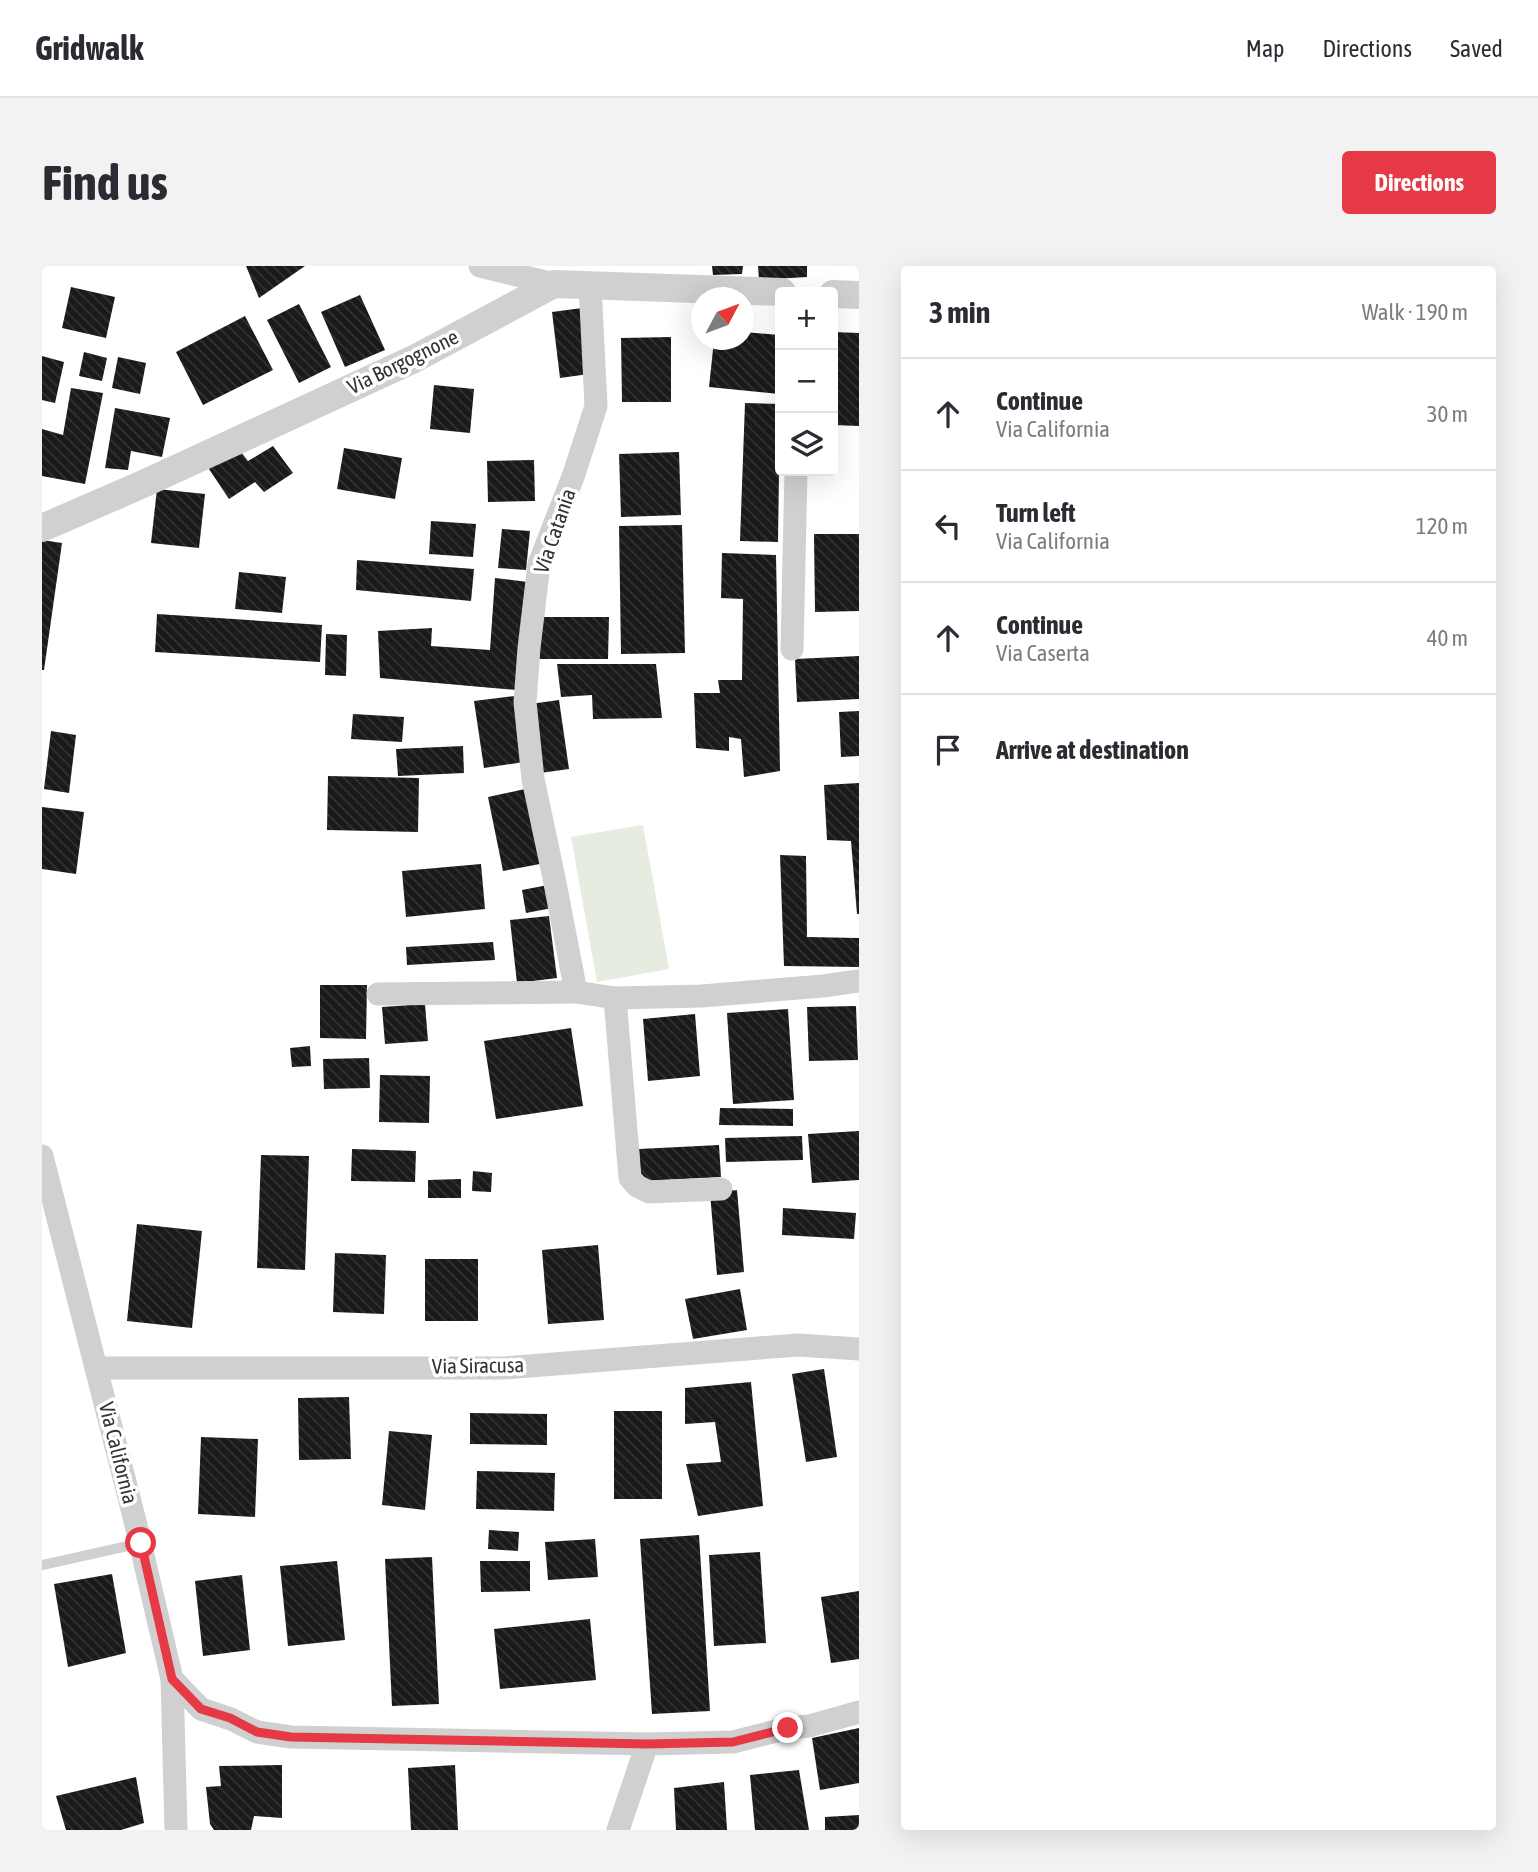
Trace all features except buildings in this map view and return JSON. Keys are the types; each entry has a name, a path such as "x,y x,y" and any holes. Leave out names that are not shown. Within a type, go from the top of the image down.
{"street":[{"path":"480,266 554,284"},
{"name":"Via Borgognone","path":"42,528 414,359 554,284 775,292"},
{"name":"Via Catania","path":"576,992 533,779 525,702 540,564 596,406 590,285"},
{"path":"838,294 859,295"},
{"path":"792,649 796,476"},
{"path":"379,994 576,992 615,998 702,996 859,981"},
{"path":"615,998 630,1178 637,1186 649,1192 721,1189"},
{"name":"Via California","path":"42,1156 141,1543 172,1679 176,1830"},
{"name":"Via Siracusa","path":"96,1368 503,1368 798,1345 859,1349"},
{"path":"172,1679 201,1709 230,1718 257,1732 291,1737 647,1744 733,1742 859,1712"},
{"path":"618,1830 647,1744"}],"lane":[{"path":"42,1565 141,1543"}],"shaded area":[{"path":"643,825 669,969 597,982 571,837"}],"route":[{"path":"141,1543 172,1679 201,1709 230,1718 257,1732 291,1737 647,1744 733,1742 788,1728"}]}
